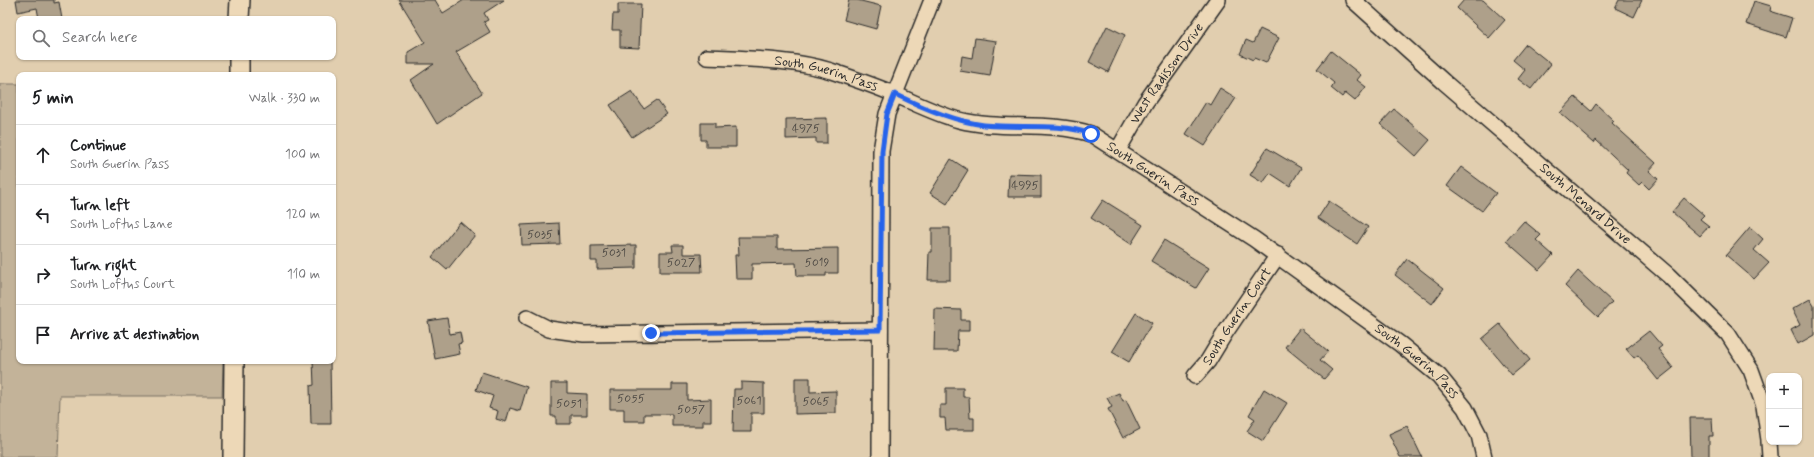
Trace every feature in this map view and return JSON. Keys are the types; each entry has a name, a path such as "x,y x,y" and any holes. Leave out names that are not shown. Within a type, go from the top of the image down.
{"street":[{"path":"240,0 240,16"},
{"path":"880,457 882,151 887,114 932,0"},
{"name":"West Radisson Drive","path":"1118,150 1145,103 1218,0"},
{"name":"South Menard Drive","path":"1353,0 1444,82 1668,275 1728,334 1751,370 1764,406 1766,420"},
{"name":"South Guerin Pass","path":"707,57 771,60 797,63 830,71 895,94 917,105 958,120 984,125 1061,127 1077,129 1091,134 1118,150 1278,255 1387,334 1438,376 1465,408 1479,435 1484,457"},
{"path":"239,60 239,72"},
{"name":"South Guerin Court","path":"1196,376 1208,361 1229,327 1278,255"},
{"path":"527,318 549,328 584,334 880,330"},
{"path":"233,457 234,364"},
{"name":"South Menard Drive","path":"1769,445 1770,457"}],"shaded area":[{"path":"0,84 16,84 16,364 223,364 222,396 60,396 58,457 0,457"}],"building":[{"path":"16,0 54,0 54,3 59,2 61,16 38,16 37,8 18,12"},
{"path":"399,0 435,0 443,13 464,0 504,0 484,13 488,20 484,22 490,32 456,52 482,93 437,124 411,80 434,64 408,64 408,52 425,42"},
{"path":"849,0 857,0 881,6 876,29 844,20"},
{"path":"1464,0 1483,0 1505,20 1489,38 1457,8"},
{"path":"1619,0 1642,0 1634,17 1615,8"},
{"path":"1754,1 1771,6 1770,11 1792,18 1786,37 1746,24"},
{"path":"618,4 641,4 639,48 620,47 620,30 612,30 613,14 618,14"},
{"path":"1107,26 1125,35 1108,72 1089,62"},
{"path":"1260,29 1279,38 1266,63 1254,58 1253,60 1240,54 1246,40 1253,43"},
{"path":"975,38 996,41 990,76 960,71 962,56 972,58"},
{"path":"1526,44 1551,64 1531,89 1518,79 1525,70 1513,60"},
{"path":"1331,51 1361,75 1357,80 1366,87 1355,101 1345,93 1342,97 1331,88 1334,83 1317,69"},
{"path":"1220,88 1236,98 1205,146 1186,134 1206,102 1210,105"},
{"path":"632,91 644,109 657,100 667,114 632,137 610,105"},
{"path":"1575,97 1591,111 1596,104 1614,121 1612,123 1656,163 1649,171 1658,179 1649,189 1642,182 1639,185 1626,173 1628,170 1596,140 1594,143 1560,113"},
{"path":"1394,109 1430,140 1416,156 1380,124"},
{"path":"827,118 827,143 816,143 816,138 786,139 786,119"},
{"path":"701,123 715,123 715,128 736,127 736,147 706,147 706,140 701,140"},
{"path":"1267,148 1301,168 1290,186 1270,173 1263,183 1250,175"},
{"path":"951,159 968,170 947,204 930,193"},
{"path":"1461,167 1496,193 1482,211 1447,186"},
{"path":"1009,174 1041,175 1041,197 1008,197"},
{"path":"1684,198 1704,215 1700,219 1709,226 1700,236 1672,212"},
{"path":"1103,200 1143,225 1131,244 1091,218"},
{"path":"1329,201 1368,227 1357,244 1318,218"},
{"path":"1524,221 1541,235 1536,240 1553,255 1539,270 1506,241"},
{"path":"460,222 475,235 447,270 432,257"},
{"path":"559,223 560,244 522,245 521,225"},
{"path":"1750,227 1763,239 1754,250 1769,263 1754,279 1726,255"},
{"path":"932,228 950,228 950,280 928,280 929,252 932,252"},
{"path":"738,237 777,237 777,249 838,248 838,273 826,273 826,276 797,276 796,263 752,264 752,279 736,279 735,255 739,255"},
{"path":"1164,240 1209,268 1196,288 1151,261"},
{"path":"636,245 636,268 597,269 597,261 591,261 591,246"},
{"path":"672,245 683,245 683,254 701,254 702,272 660,272 660,252 673,252"},
{"path":"1407,259 1444,288 1432,304 1395,275"},
{"path":"1578,271 1612,302 1598,317 1565,286"},
{"path":"1810,299 1814,306 1814,335 1798,344 1791,330 1800,325 1792,309"},
{"path":"935,309 961,310 961,320 969,320 969,331 958,331 957,351 934,351"},
{"path":"1136,313 1152,323 1129,362 1112,352"},
{"path":"447,318 450,334 460,332 462,343 458,344 460,354 435,359 428,321"},
{"path":"1500,324 1530,360 1512,375 1482,339"},
{"path":"1300,328 1328,351 1320,360 1332,370 1324,379 1285,347"},
{"path":"1649,331 1662,346 1658,349 1673,368 1658,380 1638,355 1634,358 1626,349"},
{"path":"313,364 330,364 331,424 311,424 310,386 314,385"},
{"path":"482,372 527,387 520,411 510,408 506,422 496,419 498,411 489,408 493,396 476,390"},
{"path":"795,378 810,378 810,392 836,391 836,413 795,414"},
{"path":"741,382 764,383 764,413 751,413 751,432 733,432 734,389 741,389"},
{"path":"551,383 567,383 567,393 587,394 587,415 571,415 571,424 556,424 556,416 551,416"},
{"path":"672,384 687,384 687,400 711,399 711,421 703,421 703,426 672,426 672,414 644,414 644,421 624,421 624,409 610,409 610,390 672,390"},
{"path":"946,388 963,388 963,397 969,397 970,418 974,418 974,430 946,430 945,418 940,418 940,405 946,405"},
{"path":"1264,389 1287,403 1263,441 1247,431 1255,419 1249,415"},
{"path":"1119,393 1123,401 1126,400 1140,429 1123,438 1108,409 1112,407 1107,398"},
{"path":"1690,418 1712,418 1713,436 1709,436 1709,457 1691,457"},
{"path":"1407,426 1422,457 1400,457 1389,434"}],"route":[{"path":"651,333 880,330 882,151 887,114 895,94 917,105 958,120 984,125 1061,127 1077,129 1091,134"}]}
